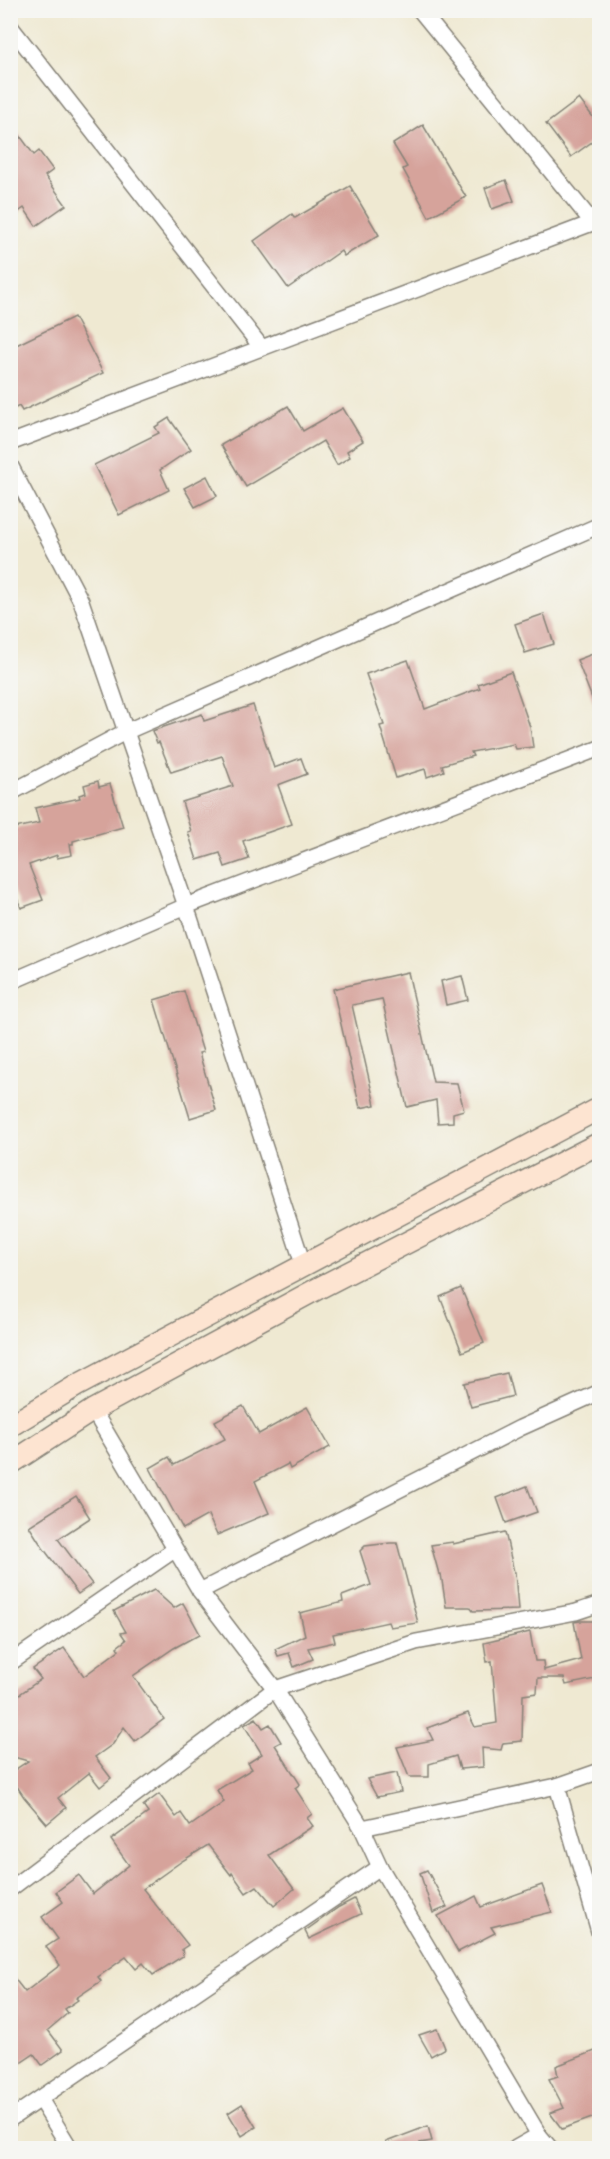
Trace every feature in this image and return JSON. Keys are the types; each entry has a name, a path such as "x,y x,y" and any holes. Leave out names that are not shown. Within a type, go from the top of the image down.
{"main road":[{"path":"10,1426 76,1386 600,1108"},
{"path":"10,1464 93,1410 282,1308 600,1143"},
{"path":"266,1285 282,1308"}],"street":[{"path":"10,443 596,222 420,10"},
{"path":"10,26 262,348"},
{"path":"10,465 81,601 186,906 303,1264"},
{"path":"10,793 125,732 600,525"},
{"path":"10,982 186,906 600,748"},
{"path":"200,1591 520,1428 600,1392"},
{"path":"93,1410 200,1591 274,1689 362,1828 380,1867 539,2135 550,2148"},
{"path":"10,1663 174,1550"},
{"path":"10,1889 274,1689 416,1642 576,1612 600,1604"},
{"path":"362,1828 557,1786 600,1771"},
{"path":"557,1786 600,1935"},
{"path":"10,2119 380,1867"},
{"path":"40,2099 70,2148"},
{"path":"516,2148 539,2135"}],"building":[{"path":"579,99 600,126 600,136 571,157 546,124"},
{"path":"10,122 34,155 39,151 53,170 45,176 66,205 36,226 24,208 10,218"},
{"path":"423,125 466,197 429,217 403,169 407,167 393,144"},
{"path":"506,180 514,201 492,209 485,188"},
{"path":"350,186 379,235 344,256 341,251 288,288 254,241 292,214 295,218"},
{"path":"74,317 103,373 22,411 19,406 10,411 10,348"},
{"path":"288,406 303,431 343,408 363,441 347,451 350,457 337,465 323,441 246,487 221,445"},
{"path":"169,418 191,449 160,470 169,490 119,515 94,465 159,433 155,427"},
{"path":"207,476 217,496 195,507 184,488"},
{"path":"544,614 554,644 525,653 515,624"},
{"path":"600,651 600,716 599,716 577,660"},
{"path":"408,660 425,709 480,688 478,684 511,672 530,727 533,747 516,749 514,744 471,752 473,756 442,765 444,771 427,777 425,769 396,778 380,726 384,725 366,674"},
{"path":"253,705 274,768 301,758 307,774 278,785 292,824 243,841 249,859 225,867 220,853 197,860 182,802 233,786 222,756 171,772 152,731 202,714 204,721"},
{"path":"98,781 99,787 110,784 123,827 73,841 73,844 70,844 72,855 57,858 57,855 29,865 43,900 21,908 10,881 10,829 39,823 35,808 80,798 79,795 86,793 84,785"},
{"path":"408,972 433,1082 457,1083 464,1110 453,1113 453,1122 438,1123 436,1100 407,1107 382,999 352,1005 375,1105 360,1108 333,989"},
{"path":"462,976 468,1000 446,1005 441,981"},
{"path":"184,991 203,1052 199,1053 216,1110 190,1118 154,1000"},
{"path":"461,1288 484,1343 462,1352 440,1297"},
{"path":"507,1373 513,1396 471,1407 464,1383"},
{"path":"243,1406 259,1434 307,1407 330,1447 290,1469 288,1464 255,1481 269,1513 217,1535 208,1515 183,1529 150,1468 169,1457 174,1465 225,1439 215,1421"},
{"path":"527,1486 537,1512 506,1523 497,1498"},
{"path":"76,1496 90,1518 58,1539 92,1584 78,1594 29,1526"},
{"path":"505,1532 515,1572 518,1610 473,1611 470,1607 446,1607 441,1574 439,1574 431,1545 453,1542 453,1544"},
{"path":"397,1543 418,1623 390,1627 388,1622 333,1634 335,1642 308,1648 313,1659 294,1667 289,1653 278,1656 275,1649 305,1635 300,1613 343,1602 342,1596 371,1585 360,1551 365,1546"},
{"path":"154,1590 174,1608 183,1603 200,1634 174,1648 133,1676 164,1719 135,1741 124,1727 113,1744 95,1757 111,1778 100,1787 89,1773 58,1798 66,1808 47,1824 10,1776 10,1773 28,1761 10,1756 10,1701 41,1679 33,1669 64,1648 84,1676 119,1650 117,1647 126,1640 121,1633 126,1632 114,1611"},
{"path":"600,1621 600,1678 566,1685 564,1678 538,1678 537,1693 523,1695 522,1741 503,1743 501,1750 482,1748 483,1767 460,1769 456,1756 429,1764 429,1777 409,1777 397,1747 433,1740 427,1728 468,1713 475,1727 497,1723 492,1661 487,1662 484,1643 530,1632 535,1661 543,1661 544,1670 581,1660 574,1622"},
{"path":"256,1718 263,1728 270,1724 281,1742 275,1745 300,1784 295,1788 312,1814 307,1818 313,1826 269,1855 294,1889 274,1906 257,1886 246,1893 208,1845 182,1861 143,1889 188,1945 182,1949 183,1956 153,1975 143,1963 136,1969 126,1957 98,1977 101,1981 76,1998 78,2000 65,2009 68,2013 48,2030 63,2050 42,2065 34,2054 10,2070 10,1973 25,1992 60,1965 46,1947 58,1939 42,1917 63,1902 56,1892 79,1875 93,1894 129,1865 111,1840 148,1813 143,1806 159,1794 176,1817 181,1813 190,1826 224,1802 217,1790 252,1769 248,1763 262,1754 244,1725"},
{"path":"397,1773 401,1792 377,1797 367,1779"},
{"path":"427,1870 447,1907 433,1913 420,1873"},
{"path":"542,1885 552,1912 491,1927 495,1933 458,1952 438,1916 476,1896 481,1907"},
{"path":"354,1899 361,1914 309,1939 305,1931"},
{"path":"437,2029 445,2048 431,2056 419,2035"},
{"path":"600,2049 600,2115 562,2129 550,2113 564,2108 549,2079 558,2076 556,2066"},
{"path":"242,2104 256,2127 242,2136 228,2113"},
{"path":"428,2126 432,2141 420,2143 420,2148 403,2148 403,2146 387,2148 386,2142"}]}
